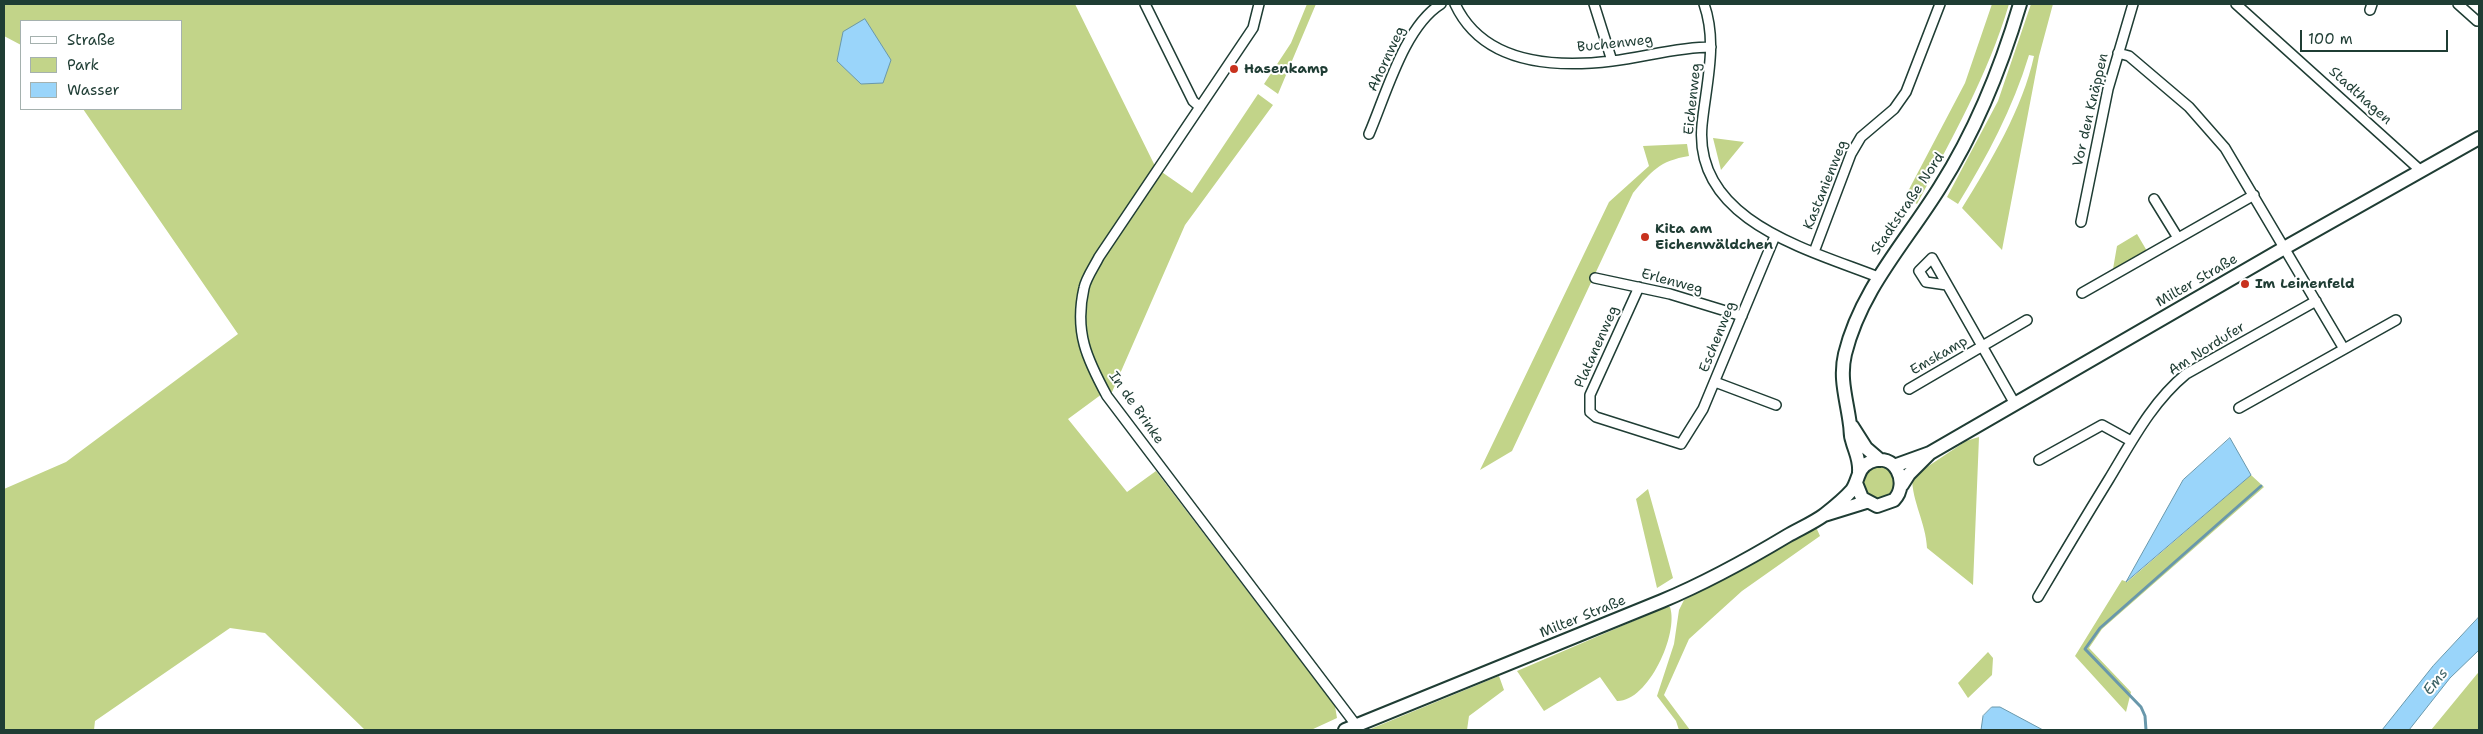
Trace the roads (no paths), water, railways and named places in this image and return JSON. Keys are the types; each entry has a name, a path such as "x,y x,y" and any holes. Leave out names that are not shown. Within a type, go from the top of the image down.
{"main road":[{"name":"Stadtstraße Nord","path":"1857,478 1859,459 1851,439 1850,424 1842,388 1845,357 1853,325 1878,277 1941,186 1973,128 2001,62 2020,4"},
{"name":"Milter Straße","path":"1894,466 1930,453 2420,170 2479,138"},
{"name":"Stadtstraße Nord","path":"1850,424 1866,448 1880,460"},
{"name":"Milter Straße","path":"1902,485 1908,474 1930,453"},
{"path":"1880,460 1894,466 1900,474 1902,485 1898,496 1889,504 1877,506 1866,502 1859,494 1857,478 1866,464 1880,460"},
{"name":"Milter Straße","path":"1350,728 1670,598 1748,559 1824,514 1848,494 1857,478"},
{"name":"Milter Straße","path":"1824,514 1866,502"}],"street":[{"path":"1145,4 1193,101 1200,107"},
{"name":"In de Brinke","path":"1259,4 1253,28 1099,257 1084,288 1081,316 1083,348 1108,396 1350,728"},
{"name":"Ahornweg","path":"1369,134 1401,58 1416,28 1441,4"},
{"name":"Buchenweg","path":"1455,4 1460,14 1485,41 1512,56 1560,63 1612,61 1711,46"},
{"path":"1594,4 1612,61"},
{"name":"Eichenweg","path":"1704,4 1711,46 1709,81 1702,129 1704,157 1713,179 1741,214 1775,236 1878,277"},
{"name":"Kastanienweg","path":"1814,252 1851,154 1861,137 1894,109 1906,92 1940,4"},
{"name":"Vor den Knäppen","path":"2082,222 2108,89 2132,4"},
{"name":"Stadthagen","path":"2236,4 2420,170"},
{"path":"2458,4 2477,21"},
{"path":"2118,53 2129,56 2189,107 2225,148 2286,247 2344,349"},
{"path":"2082,293 2254,195"},
{"path":"2154,198 2178,238"},
{"name":"Eschenweg","path":"1681,444 1703,409 1775,236"},
{"name":"Erlenweg","path":"1595,278 1670,294 1742,316"},
{"name":"Emskamp","path":"1947,285 2015,404"},
{"name":"Platanenweg","path":"1639,287 1590,395 1590,412 1596,417 1681,444"},
{"name":"Am Nordufer","path":"2038,597 2131,442 2154,406 2170,388 2186,374 2316,301"},
{"name":"Emskamp","path":"1910,389 2027,320"},
{"path":"2239,408 2396,320"},
{"path":"1715,382 1776,405"},
{"path":"2039,460 2102,425 2131,442"}],"water":[{"path":"865,19 891,60 883,83 861,84 837,61 843,32"},
{"path":"2230,438 2251,475 2126,582 2183,480"},
{"name":"Ems","path":"2479,617 2479,650 2450,678 2409,730 2382,730 2433,666"},
{"path":"1992,707 2000,707 2043,730 1981,730 1983,716"}],"waterway":[{"path":"2146,730 2145,716 2141,707 2085,649 2100,628 2261,486"}],"place":[{"name":"Hasenkamp","path":"1234,69"},
{"name":"Kita am Eichenwäldchen","path":"1645,237"},
{"name":"Im Leinenfeld","path":"2245,284"}]}
